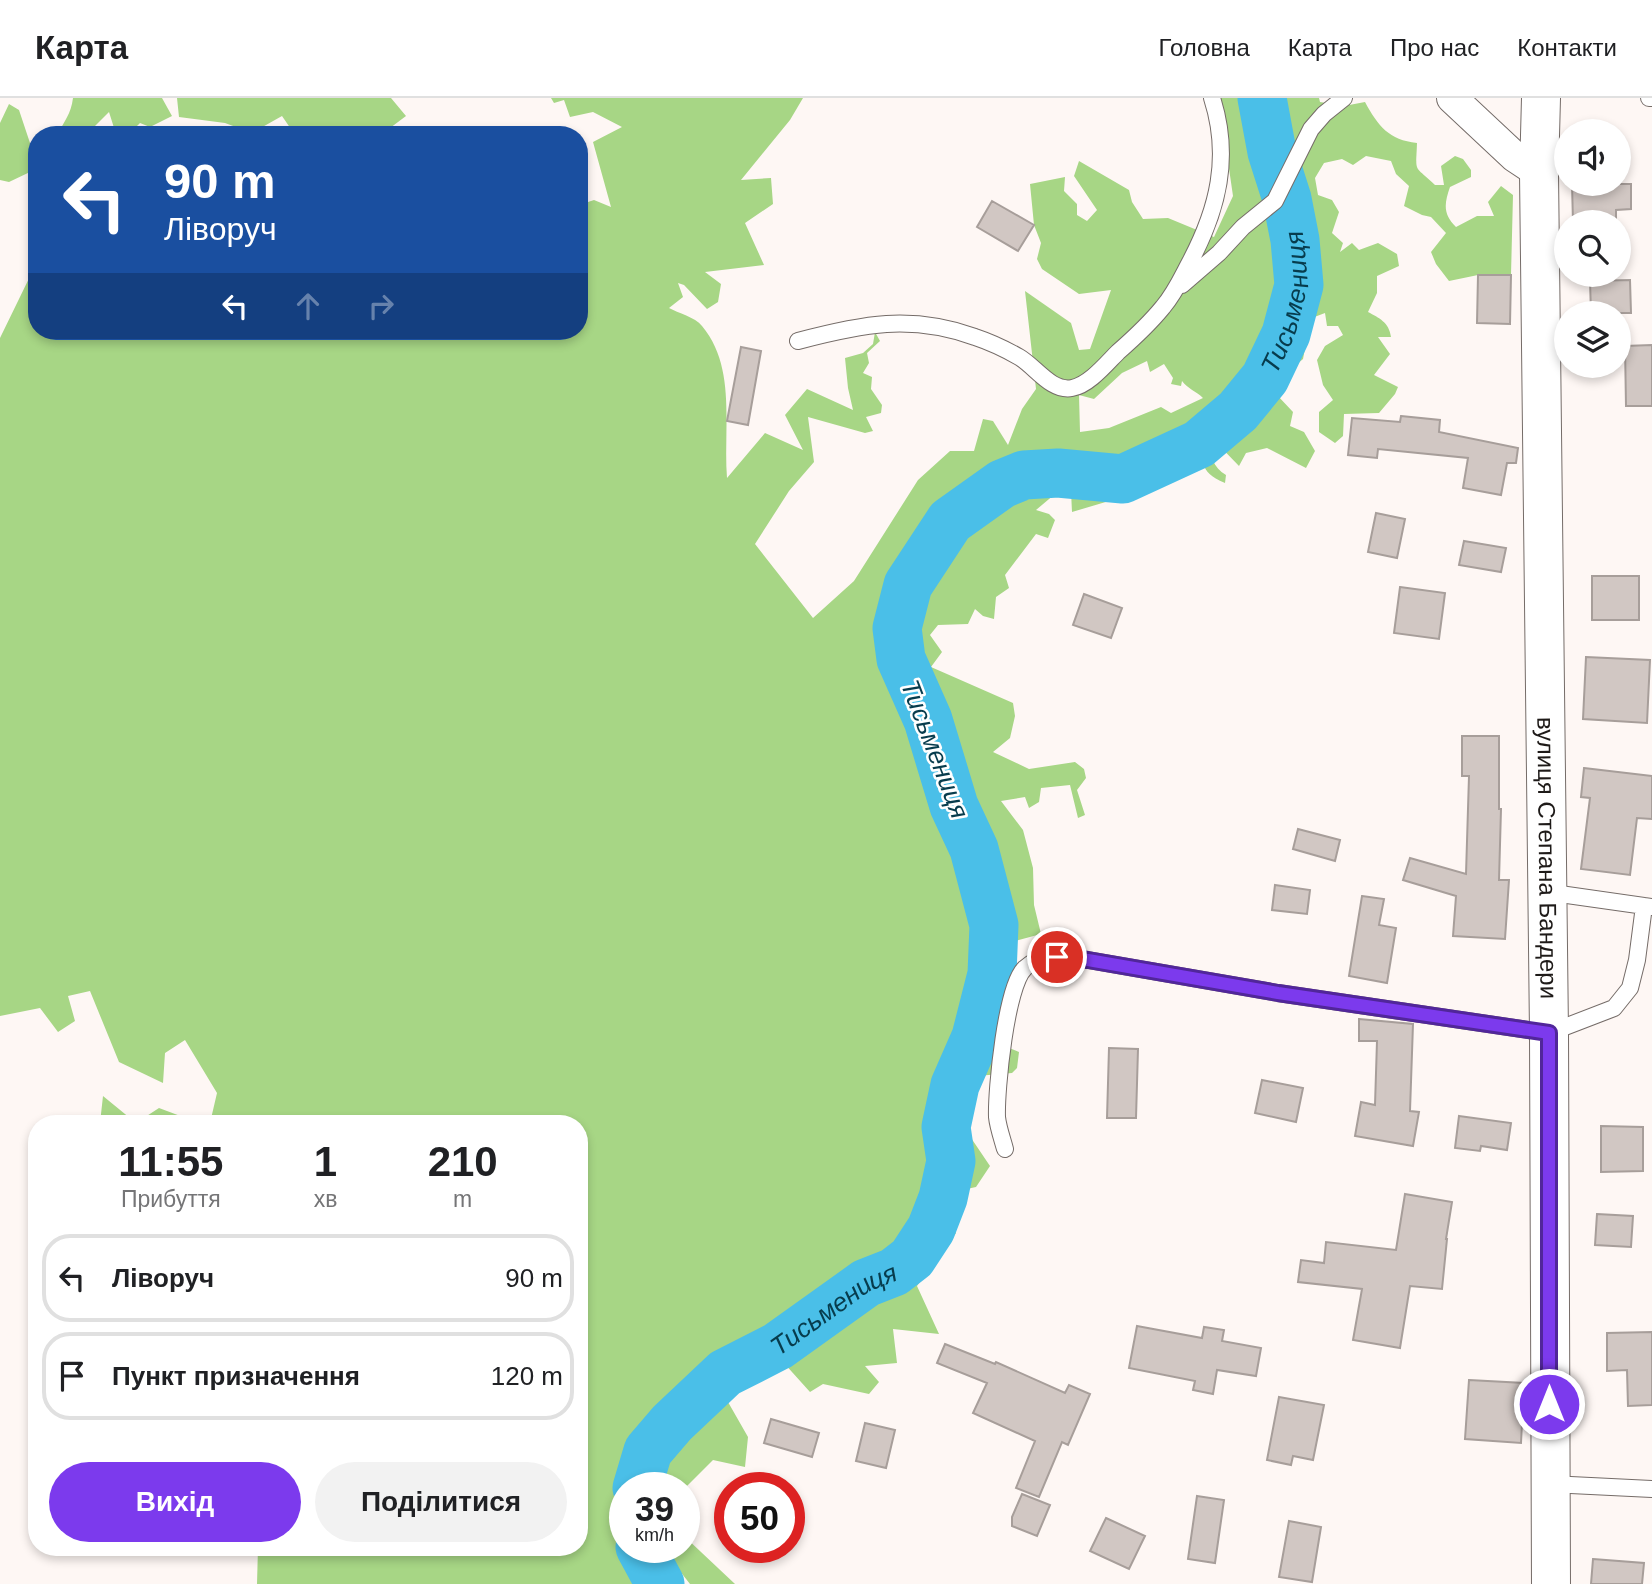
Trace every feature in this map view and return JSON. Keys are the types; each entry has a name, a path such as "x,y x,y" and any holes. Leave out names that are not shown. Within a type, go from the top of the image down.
{"main road":[{"name":"вулиця Степана Бандери","path":"1541,98 1539,173 1549,1033 1550,1584"}],"street":[{"path":"1452,98 1515,157 1539,173"}],"lane":[{"path":"1175,291 1216,204 1221,140 1212,98"},
{"path":"798,341 843,329 913,322 973,336 1003,348 1021,358 1048,381 1061,387 1073,388 1086,381 1135,337 1175,291 1219,253 1242,227 1275,201 1311,129 1344,98"},
{"path":"1004,1149 997,1119 998,1093 1010,1000 1017,979 1025,968 1041,960 1057,957 1088,960 1278,993 1549,1033 1614,1008 1630,988 1648,907 1546,892"},
{"path":"1550,1484 1652,1489"}],"green space":[{"path":"73,98 162,98 172,116 152,126 140,123 137,126 113,126 109,112 95,126 62,126"},
{"path":"177,98 391,98 406,116 393,126 289,126 282,116 264,126 233,126 179,117"},
{"path":"551,98 803,98 790,120 741,180 771,178 773,204 745,223 764,265 705,272 721,284 718,302 707,309 684,285 678,283 683,297 669,308 702,326 720,360 726,399 727,478 765,433 803,450 785,415 807,389 853,410 845,358 863,353 873,344 875,332 880,341 867,353 869,363 863,373 872,377 871,389 882,405 881,413 866,417 873,431 865,433 808,417 814,462 789,491 755,544 813,618 854,581 918,480 950,451 974,451 983,419 993,421 1008,445 1022,409 1036,389 1025,291 1071,323 1079,350 1090,349 1111,290 1079,294 1042,269 1037,259 1041,243 1034,225 1030,184 1065,177 1064,191 1077,204 1077,215 1087,221 1097,210 1074,176 1079,161 1129,190 1132,202 1143,219 1168,218 1214,237 1233,196 1215,98 1319,98 1320,102 1344,106 1365,102 1385,130 1399,139 1417,143 1417,168 1435,185 1444,185 1441,166 1455,156 1463,159 1471,170 1471,177 1450,187 1446,204 1449,218 1456,227 1477,216 1494,216 1488,202 1501,186 1513,195 1511,275 1478,275 1449,281 1431,252 1446,233 1431,217 1404,206 1409,186 1396,174 1391,161 1366,156 1353,165 1342,159 1324,163 1315,178 1318,195 1332,200 1339,212 1332,233 1343,243 1340,252 1352,243 1359,250 1378,243 1397,254 1399,266 1377,276 1377,293 1368,312 1383,321 1390,332 1391,337 1378,337 1390,354 1374,375 1398,387 1395,394 1379,413 1344,414 1343,436 1335,443 1319,432 1319,412 1333,400 1323,385 1317,360 1325,346 1343,335 1338,326 1327,326 1325,313 1301,322 1307,338 1303,359 1274,384 1277,395 1293,412 1290,426 1304,432 1315,451 1306,468 1267,448 1246,453 1239,466 1210,436 1212,458 1226,475 1225,483 1216,479 1206,469 1192,437 1181,460 1146,460 1136,493 1072,512 1071,491 1055,494 1036,510 1049,514 1055,520 1048,538 1036,534 1005,575 1009,588 996,597 994,619 983,616 975,609 968,624 938,625 930,635 942,652 931,667 1013,703 1015,716 1010,738 993,752 1029,769 1075,762 1084,769 1086,778 1077,790 1085,815 1078,818 1070,785 1041,788 1039,802 1029,808 1025,797 1001,801 1023,830 1033,868 1034,905 1041,934 974,952 971,1004 994,1042 1019,1052 1017,1068 1012,1073 977,1076 942,1095 990,1166 976,1187 929,1197 956,1233 917,1286 939,1334 893,1329 897,1363 865,1366 879,1382 869,1394 823,1384 810,1392 783,1362 724,1395 748,1437 745,1467 713,1460 700,1473 609,1472 609,1563 638,1563 651,1584 257,1584 258,1556 588,1556 588,1115 212,1115 217,1093 185,1040 165,1053 163,1083 119,1062 90,991 68,996 75,1021 58,1032 40,1008 0,1016 0,338 28,280 28,340 588,340 588,202 594,200 611,207 593,142 622,127 593,112 570,117 564,100 554,103","holes":["1275,325 1291,336 1272,365 1251,379","1147,361 1150,372 1164,364 1173,378 1171,384 1181,386 1182,381 1203,398 1171,413 1161,407 1109,428 1080,432 1079,395 1094,399 1122,373"]},
{"path":"9,104 19,110 28,137 28,173 9,182 0,180 0,123"},
{"path":"103,1096 126,1115 101,1115"},
{"path":"159,1108 178,1115 148,1115"},
{"path":"700,1551 735,1584 690,1584 674,1563 700,1563"}],"building":[{"path":"1572,196 1631,196 1631,209 1573,210"},
{"path":"992,201 1034,225 1018,251 977,227"},
{"path":"1478,275 1511,275 1510,324 1477,323"},
{"path":"1590,287 1630,287 1631,301 1591,301"},
{"path":"1652,345 1652,406 1626,406 1626,378 1631,378 1631,346"},
{"path":"741,347 761,351 748,425 727,421"},
{"path":"1401,416 1440,420 1439,432 1518,448 1516,463 1507,463 1501,495 1463,488 1468,458 1378,449 1377,458 1348,455 1352,418 1400,422"},
{"path":"1376,513 1405,519 1397,558 1368,552"},
{"path":"1464,541 1506,548 1501,572 1459,565"},
{"path":"1592,576 1639,576 1639,620 1592,620"},
{"path":"1400,587 1445,593 1439,639 1394,633"},
{"path":"1084,594 1122,608 1111,638 1073,625"},
{"path":"1586,657 1650,660 1647,723 1583,719"},
{"path":"1462,736 1499,736 1499,880 1509,880 1505,939 1453,936 1456,896 1403,880 1410,858 1466,874 1469,776 1462,776"},
{"path":"1584,768 1652,776 1652,819 1637,818 1630,875 1581,869 1590,798 1581,797"},
{"path":"1298,829 1340,840 1335,861 1293,849"},
{"path":"1275,885 1310,890 1307,914 1272,910"},
{"path":"1362,896 1384,899 1379,925 1396,928 1387,983 1349,976"},
{"path":"1359,1019 1413,1024 1410,1111 1419,1112 1413,1146 1355,1136 1361,1102 1375,1105 1377,1041 1359,1041"},
{"path":"1109,1048 1138,1049 1136,1118 1107,1118"},
{"path":"1262,1080 1303,1088 1296,1122 1255,1113"},
{"path":"1459,1116 1511,1123 1507,1150 1481,1146 1480,1151 1455,1148"},
{"path":"1601,1126 1643,1127 1643,1171 1601,1172"},
{"path":"1405,1194 1452,1202 1442,1289 1410,1286 1400,1348 1353,1340 1362,1289 1298,1282 1301,1260 1324,1263 1326,1242 1396,1250"},
{"path":"1597,1214 1633,1216 1631,1247 1595,1245"},
{"path":"1137,1326 1202,1338 1204,1327 1224,1330 1222,1341 1261,1348 1256,1376 1217,1370 1213,1394 1193,1390 1195,1381 1129,1368"},
{"path":"1652,1332 1652,1405 1628,1406 1627,1370 1607,1371 1607,1333"},
{"path":"945,1344 995,1364 996,1362 1065,1393 1069,1385 1090,1394 1068,1445 1062,1442 1039,1497 1016,1488 1035,1441 973,1413 987,1383 937,1363"},
{"path":"1469,1380 1524,1383 1521,1443 1465,1439"},
{"path":"1279,1397 1324,1405 1313,1460 1293,1456 1291,1465 1267,1460"},
{"path":"771,1419 819,1433 812,1457 764,1443"},
{"path":"865,1423 895,1430 886,1468 856,1461"},
{"path":"1022,1494 1050,1505 1037,1536 1012,1526 1012,1517"},
{"path":"1197,1496 1224,1500 1215,1563 1188,1559"},
{"path":"1106,1518 1145,1536 1129,1569 1090,1551"},
{"path":"1289,1521 1321,1527 1312,1582 1279,1577"},
{"path":"1593,1559 1644,1563 1642,1584 1591,1584"}],"waterway":[{"name":"Тисьмениця","path":"642,1472 648,1451 672,1423 725,1373 778,1346 866,1283 894,1272 912,1258 931,1229 943,1198 951,1161 946,1127 955,1085 976,1037 992,974 994,925 974,849 954,806 928,720 901,659 897,628 908,585 950,521 1002,484 1024,475 1058,473 1123,479 1199,444 1238,411 1265,378 1286,334 1299,285 1295,240 1287,199 1272,152 1262,98"},
{"name":"Тисьмениця","path":"649,1563 660,1584"}],"route":[{"path":"1057,957 1549,1033 1549,1404"}]}
